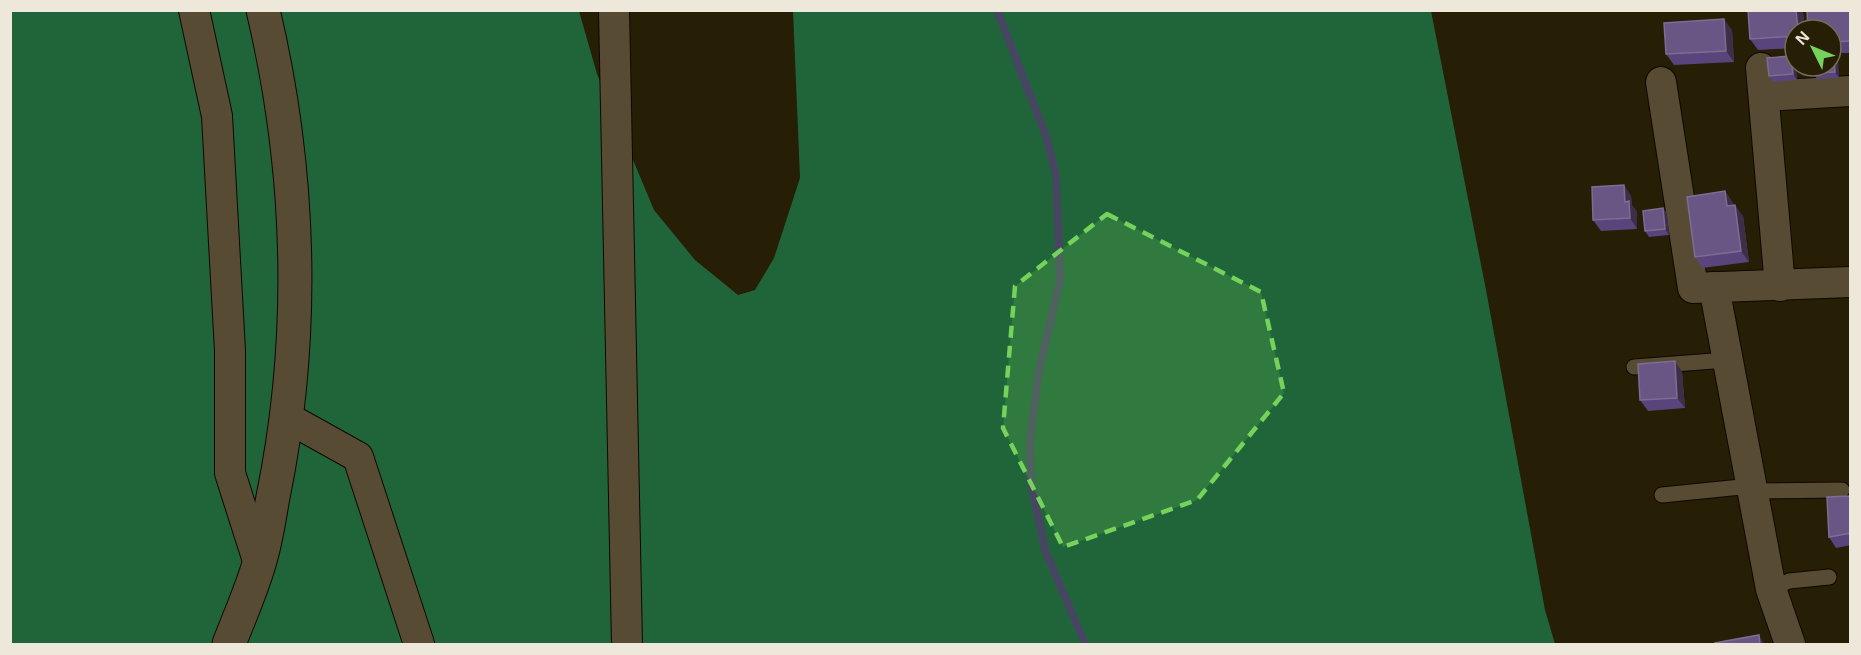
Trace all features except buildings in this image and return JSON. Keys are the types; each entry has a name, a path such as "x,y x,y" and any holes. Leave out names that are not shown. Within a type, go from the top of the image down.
{"street":[{"path":"194,10 217,116 230,351 230,473 260,564"},
{"path":"229,645 260,564 288,418 297,291 286,124 263,10"},
{"path":"614,10 627,645"},
{"path":"1661,82 1693,288 1851,282"},
{"path":"1780,286 1763,82 1851,91"},
{"path":"1714,287 1726,360 1772,589 1790,645"},
{"path":"288,418 358,457 419,645"}],"lane":[{"path":"1634,367 1726,360"},
{"path":"1662,495 1752,488 1842,490"},
{"path":"1772,589 1789,581 1829,577"}],"highlighted area":[{"path":"1107,214 1261,292 1284,393 1197,500 1063,547 1003,428 1015,286"}],"green space":[{"path":"10,11 579,11 597,74 654,210 695,260 738,295 755,290 774,258 800,178 793,11 1431,11 1486,290 1545,610 1555,644 11,644"}],"waterway":[{"path":"997,10 1046,136 1056,175 1060,280 1039,370 1030,441 1031,483 1045,550 1085,644"}]}
